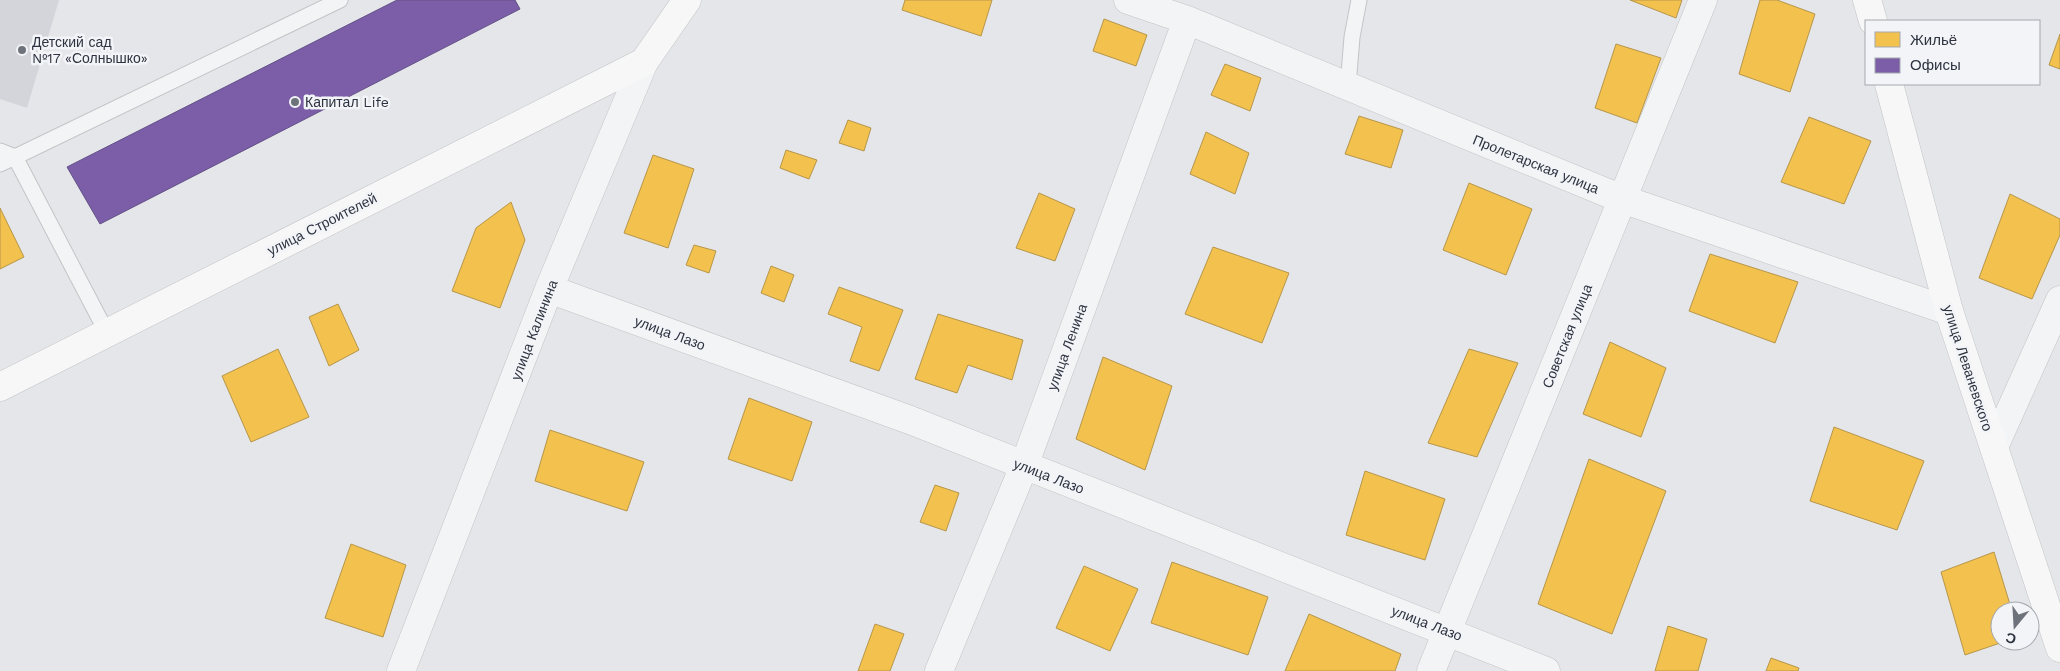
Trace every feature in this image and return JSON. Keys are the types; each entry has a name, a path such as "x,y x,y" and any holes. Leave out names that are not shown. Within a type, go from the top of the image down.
{"main road":[{"name":"улица Калинина","path":"644,62 687,0"},
{"path":"1868,0 1873,20"},
{"name":"улица Строителей","path":"0,387 644,62"},
{"name":"улица Леваневского","path":"1890,85 1949,311 2060,648"}],"street":[{"name":"Пролетарская улица","path":"1128,0 1187,20 1622,199 1949,311"},
{"name":"Советская улица","path":"1431,671 1703,0"},
{"name":"улица Ленина","path":"939,671 1024,466 1187,20"},
{"name":"улица Калинина","path":"401,671 550,290 644,62"},
{"name":"улица Лазо","path":"550,290 910,420 1448,630 1546,671"},
{"path":"1994,447 2060,300"}],"lane":[{"path":"0,164 340,0"},
{"path":"1348,86 1352,37 1359,0"},
{"path":"0,151 15,157 107,333"}],"shaded area":[{"name":"Детский сад №17 «Солнышко»","path":"0,0 59,0 27,108 0,99"}],"building: Жильё":[{"path":"905,0 992,0 981,36 902,10"},
{"path":"1630,0 1682,0 1676,18"},
{"path":"1760,0 1777,0 1815,14 1790,92 1739,74"},
{"path":"1104,19 1147,35 1136,66 1093,51"},
{"path":"2060,34 2060,69 2049,65"},
{"path":"1616,44 1661,58 1637,123 1595,108"},
{"path":"1225,64 1261,78 1250,111 1211,95"},
{"path":"1359,116 1403,130 1391,168 1345,154"},
{"path":"1809,117 1871,141 1844,204 1781,182"},
{"path":"848,120 871,128 864,151 839,143"},
{"path":"1206,132 1249,153 1235,194 1190,174"},
{"path":"786,150 817,160 809,179 780,168"},
{"path":"653,155 694,169 668,248 624,233"},
{"path":"1469,183 1532,209 1506,275 1443,250"},
{"path":"1039,193 1075,209 1055,261 1016,248"},
{"path":"2010,194 2060,219 2060,235 2032,299 1979,278"},
{"path":"511,202 525,240 500,308 452,291 476,228"},
{"path":"0,208 24,257 0,269"},
{"path":"694,245 716,251 709,273 686,265"},
{"path":"1213,247 1289,273 1262,343 1185,314"},
{"path":"1710,254 1798,282 1775,343 1689,311"},
{"path":"771,266 794,275 784,302 761,293"},
{"path":"839,287 903,310 879,371 850,361 862,327 828,314"},
{"path":"338,304 359,350 329,366 309,317"},
{"path":"938,314 1023,340 1012,380 968,365 957,393 915,379"},
{"path":"1610,342 1666,368 1641,437 1583,414"},
{"path":"278,349 309,417 251,442 222,376"},
{"path":"1469,349 1518,363 1477,457 1428,443"},
{"path":"1103,357 1172,386 1145,470 1076,439"},
{"path":"749,398 812,422 792,481 728,459"},
{"path":"1834,427 1924,461 1897,530 1810,501"},
{"path":"550,430 644,462 627,511 535,481"},
{"path":"1589,459 1666,491 1612,634 1538,604"},
{"path":"1365,471 1445,499 1425,560 1346,535"},
{"path":"935,485 959,493 946,531 920,522"},
{"path":"351,544 406,565 383,637 325,618"},
{"path":"1994,552 2009,601 1990,601 1990,646 1965,655 1941,572"},
{"path":"1172,562 1268,597 1248,655 1151,623"},
{"path":"1084,566 1138,589 1110,651 1056,628"},
{"path":"1309,614 1401,654 1395,671 1285,671"},
{"path":"875,624 904,634 890,671 858,671"},
{"path":"1668,626 1707,639 1698,671 1655,671"},
{"path":"1771,658 1799,668 1798,671 1766,671"}],"building: Офисы":[{"path":"397,0 515,0 520,9 100,224 67,167"}],"place":[{"name":"Детский сад №17 «Солнышко»","path":"22,50"},
{"name":"Капитал Life","path":"295,102"}]}
